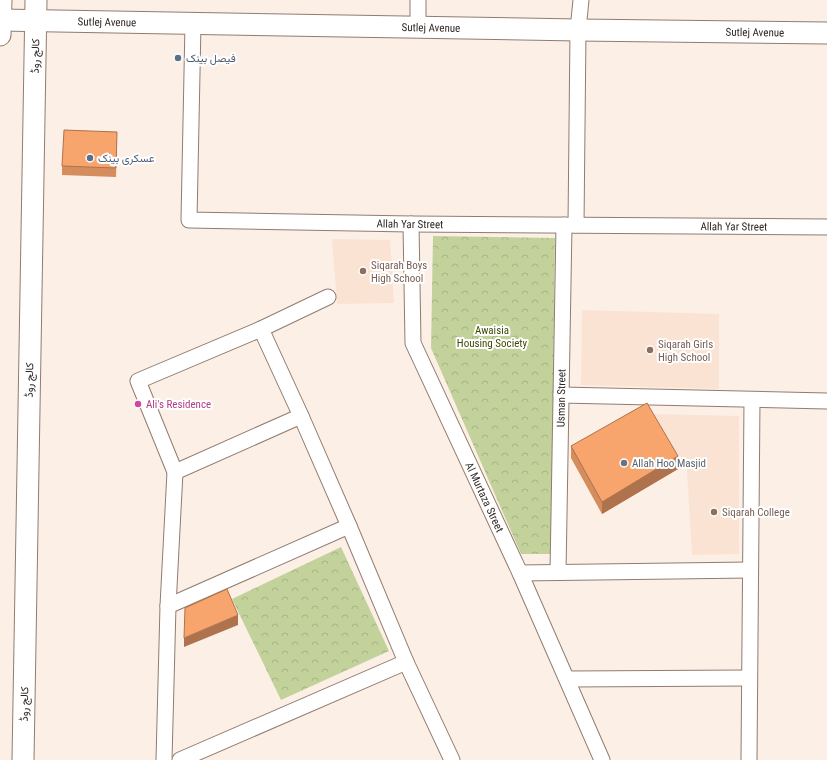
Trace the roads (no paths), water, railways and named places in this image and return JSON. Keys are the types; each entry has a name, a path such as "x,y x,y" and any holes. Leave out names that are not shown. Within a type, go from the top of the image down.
{"main road":[{"path":"0,35 1,0"},
{"name":"کالج روڈ","path":"23,760 36,0"},
{"name":"Sutlej Avenue","path":"0,20 418,28 827,32"}],"street":[{"path":"418,0 418,28"},
{"name":"Usman Street","path":"558,572 561,395 578,30 581,0"},
{"name":"Allah Yar Street","path":"193,24 189,220 411,224 827,227"},
{"name":"Al Murtaza Street","path":"411,224 413,343 520,573 602,760"},
{"path":"164,760 168,606 175,472 138,381 261,329 328,297"},
{"path":"261,329 349,526 406,662 452,760"},
{"path":"561,395 827,401"},
{"path":"749,760 752,400"},
{"path":"175,472 301,416"},
{"path":"168,606 349,526"},
{"path":"520,573 750,570"},
{"path":"180,760 406,662"},
{"path":"567,679 749,678"}],"place":[{"name":"فیصل بینک","path":"178,58"},
{"name":"عسکری بینک","path":"90,158"},
{"name":"Siqarah Boys High School","path":"363,271"},
{"name":"Siqarah Girls High School","path":"650,350"},
{"name":"Ali's Residence","path":"138,404"},
{"name":"Allah Hoo Masjid","path":"624,463"},
{"name":"Siqarah College","path":"714,512"}],"park label":[{"name":"Awaisia Housing Society","path":"492,336"}]}
